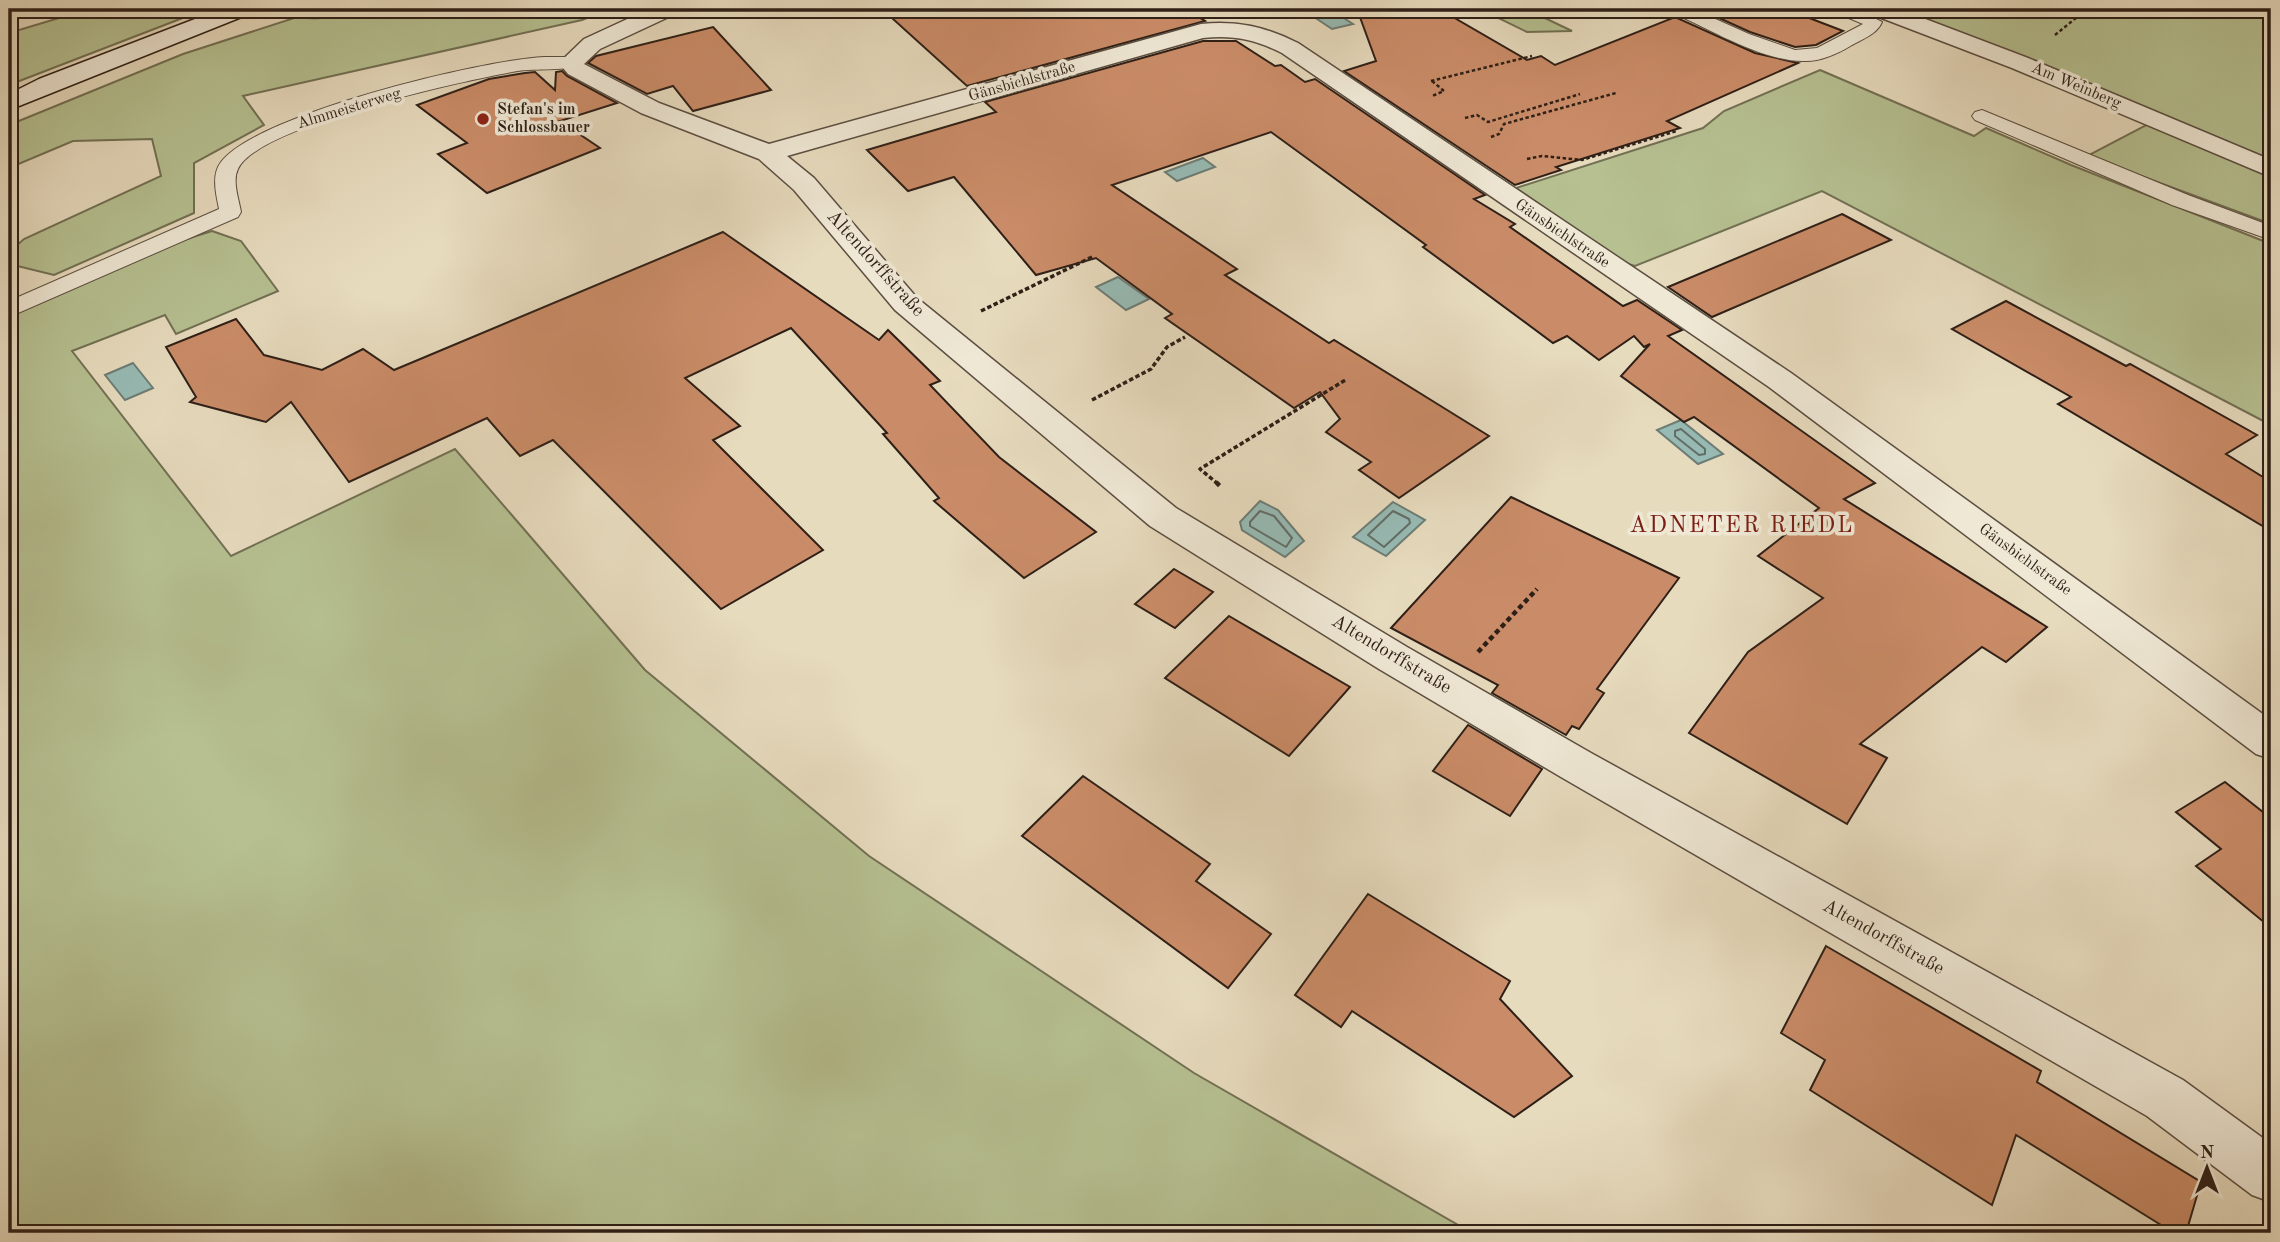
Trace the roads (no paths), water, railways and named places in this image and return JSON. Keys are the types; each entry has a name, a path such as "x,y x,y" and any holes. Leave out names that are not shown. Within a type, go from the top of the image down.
{"street":[{"path":"9,103 48,84 241,9"},
{"path":"289,9 306,12 341,9"},
{"path":"571,63 592,44 667,9"},
{"name":"Am Weinberg","path":"1879,9 2020,63 2271,169"},
{"name":"Gänsbichlstraße","path":"768,153 1201,31 1228,28 1259,33 1290,48 1780,380 2271,742"},
{"name":"Altendorffstraße","path":"571,63 576,69 650,108 768,153 804,184 906,304 1163,517 1576,765 2165,1097 2271,1176"}],"lane":[{"path":"1679,9 1778,51 1804,57 1816,54 1871,27 1872,22 1843,9"},
{"name":"Almmeisterweg","path":"9,310 230,212 226,176 230,164 250,148 281,131 331,111 467,75 520,64 571,63"},
{"path":"1982,116 2180,200 2271,233"}],"water":[{"path":"1330,9 1353,24 1332,29 1305,11"},
{"path":"1203,158 1215,167 1177,181 1165,172"},
{"path":"1118,277 1149,299 1126,310 1096,287"},
{"path":"133,363 153,388 125,400 105,375"},
{"path":"1681,420 1723,454 1698,464 1657,430"},
{"path":"1260,501 1278,510 1304,541 1285,557 1242,530 1240,522"},
{"path":"1393,502 1425,520 1386,556 1353,537"}],"place":[{"name":"Stefan's im Schlossbauer","path":"483,119"}],"district":[{"name":"ADNETER RIEDL","path":"1742,525"}]}
